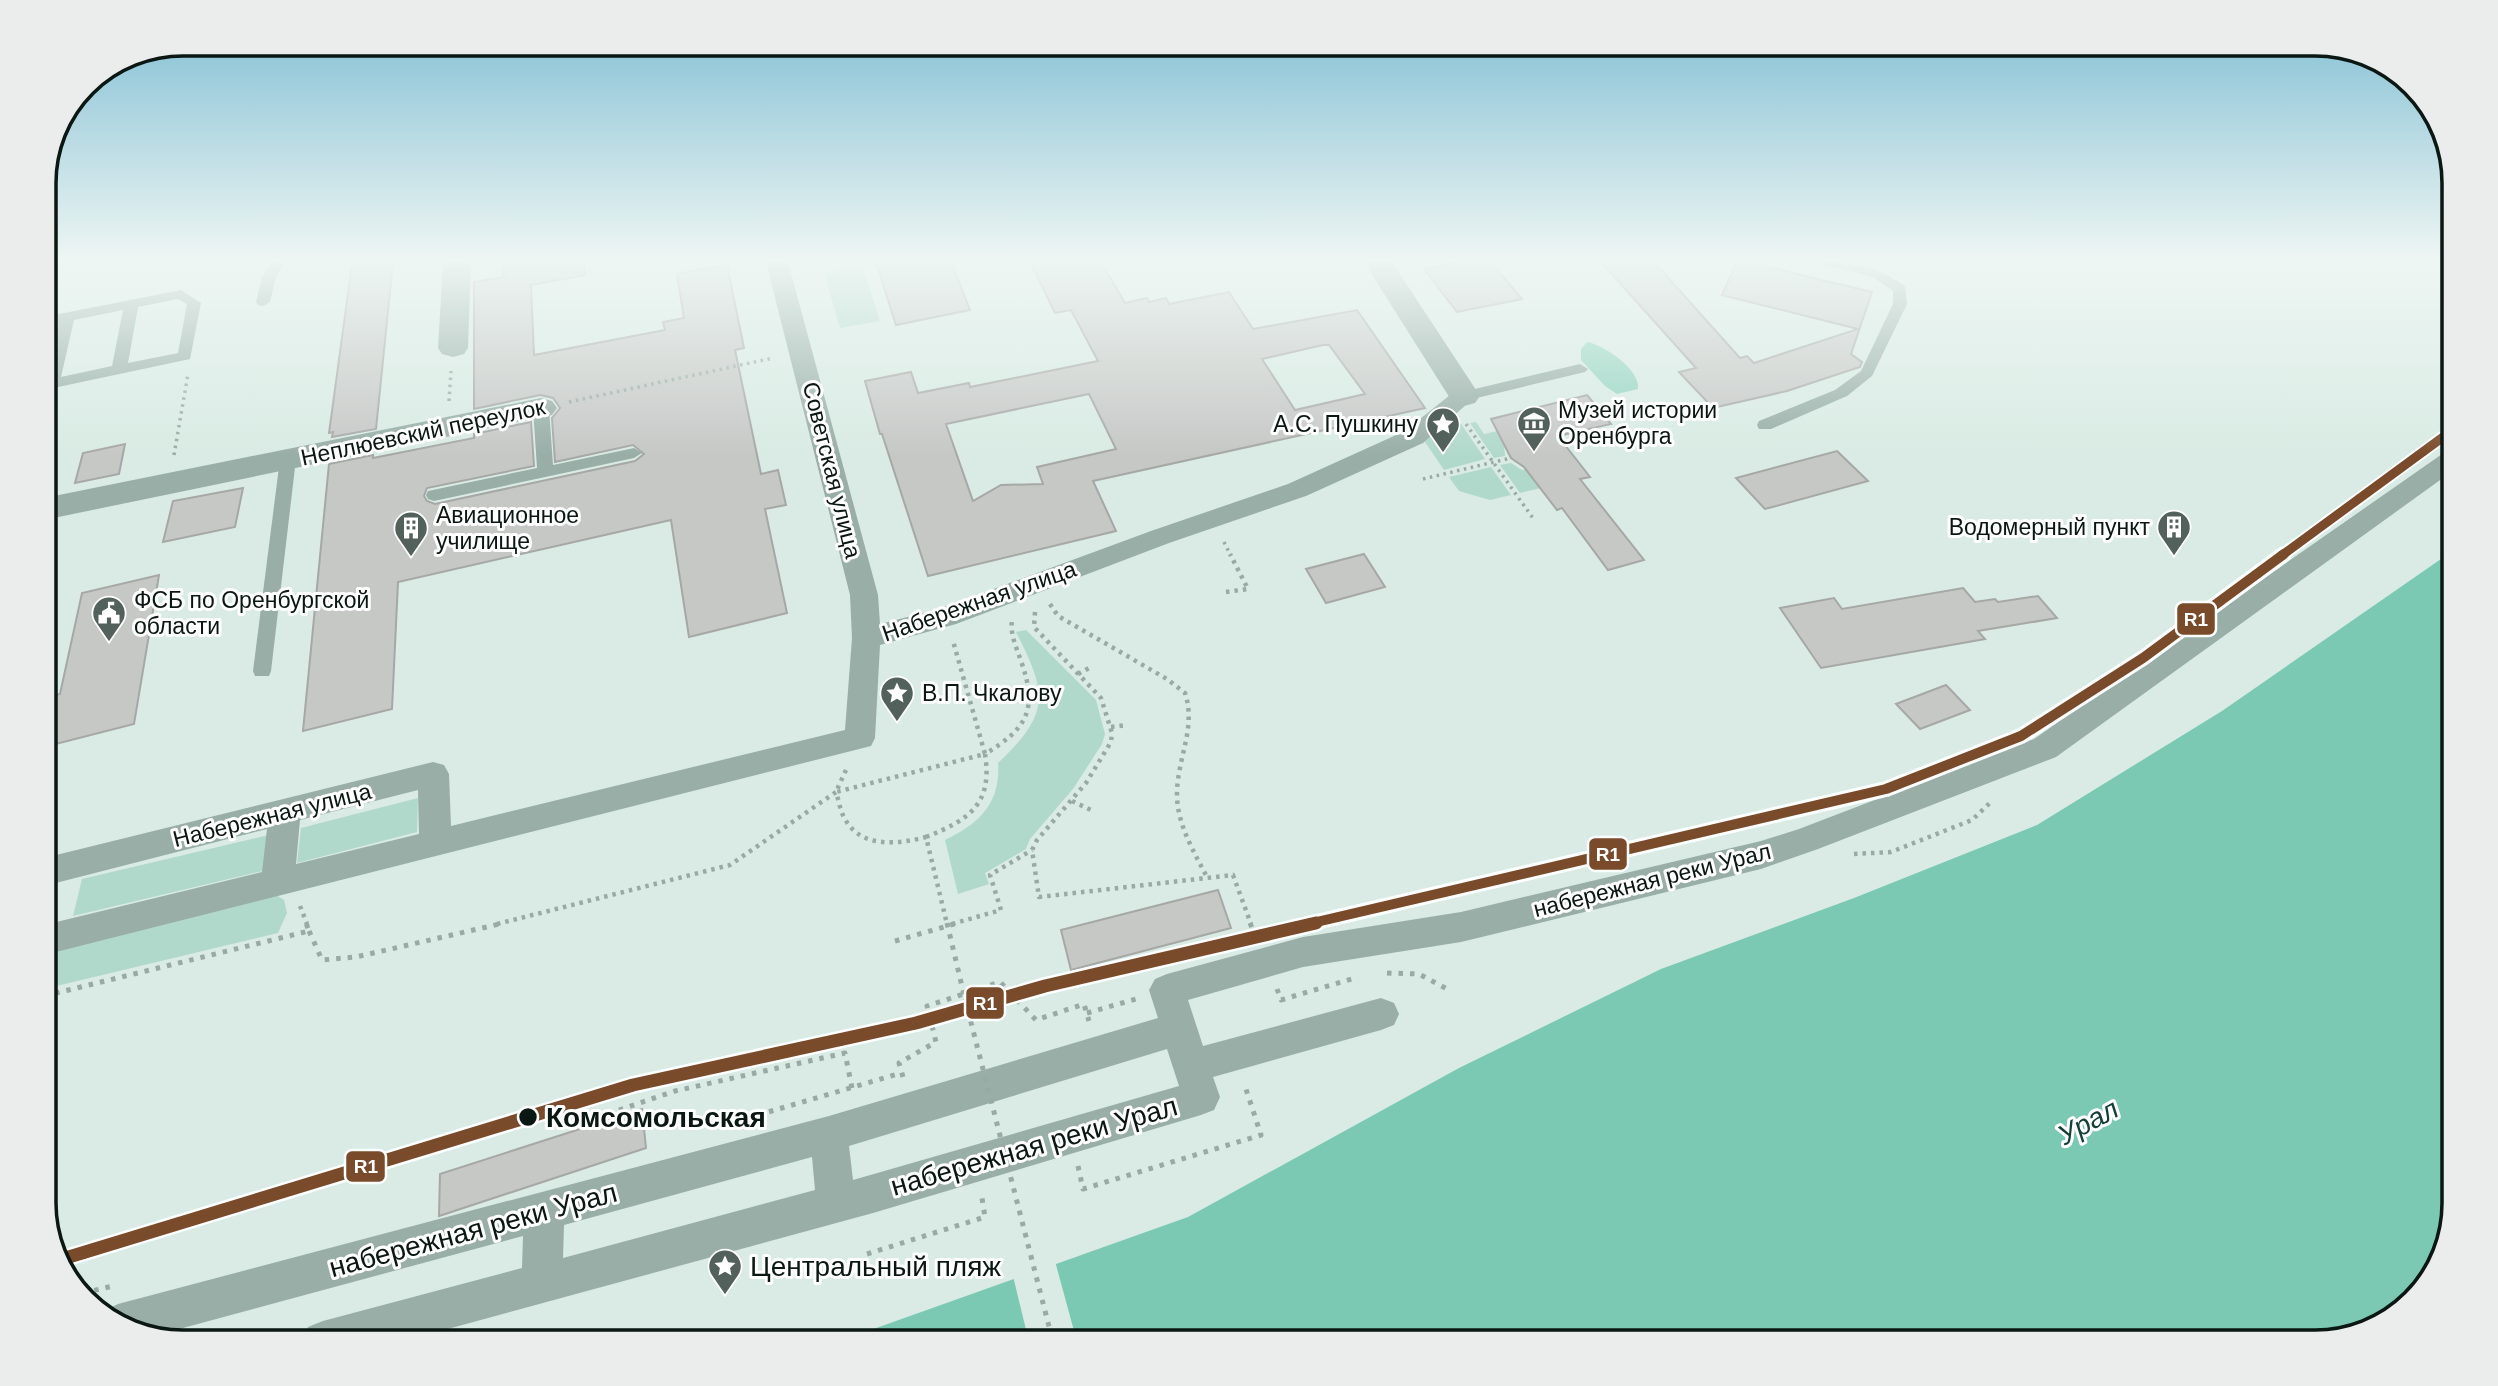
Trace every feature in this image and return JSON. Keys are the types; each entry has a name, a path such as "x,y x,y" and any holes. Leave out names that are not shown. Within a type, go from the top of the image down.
{"street":[{"path":"453,348 454,327"},
{"name":"Советская улица","path":"794,327 864,595 866,638"},
{"path":"1421,327 1459,401"},
{"name":"Набережная улица","path":"860,738 866,638 946,617 1297,490 1414,437 1459,401"},
{"name":"Неплюевский переулок","path":"56,507 541,408"},
{"name":"набережная реки Урал","path":"368,1330 836,1204 1071,1138 1201,1097 1167,990 1263,954 1303,952 1461,927 1761,855 2015,761 2045,748 2442,467"},
{"path":"56,937 860,738"},
{"name":"Набережная улица","path":"56,869 433,774 436,843"},
{"path":"277,884 285,813"},
{"name":"набережная реки Урал","path":"1191,1066 1381,1014"},
{"name":"набережная реки Урал","path":"136,1320 829,1134 1048,1066 1179,1029"},
{"path":"829,1134 836,1204"},
{"path":"542,1283 544,1211"}],"lane":[{"path":"56,356 64,327"},
{"path":"119,370 127,327"},
{"path":"56,382 185,356 190,327"},
{"path":"1765,425 1841,393 1867,373 1889,327"},
{"path":"1459,401 1580,369"},
{"path":"541,408 545,472"},
{"path":"434,495 634,453"},
{"path":"262,671 288,459"}],"path":[{"path":"448,426 453,348"},
{"name":"Неплюевский переулок","path":"541,408 801,352"},
{"path":"169,484 189,370 185,356"},
{"path":"1459,401 1492,462 1535,521"},
{"path":"1423,479 1510,458"},
{"path":"1213,519 1248,589 1226,592"},
{"path":"1037,583 1058,616 1167,679 1185,693 1189,713 1177,799 1194,851 1208,879"},
{"path":"860,738 836,792 847,824 866,838 891,843 926,837 960,822 979,806 984,797 988,777 985,754 946,617"},
{"path":"895,941 1001,910 990,875 1032,850 1037,840 1072,801 1111,742 1111,727 1101,698 1034,627"},
{"path":"277,884 297,900 322,960 356,957 576,906 730,865 836,792 985,754 1013,738 1028,712 1030,697 1027,676 1010,634"},
{"path":"1078,674 1089,668"},
{"path":"1111,727 1127,725"},
{"path":"1846,854 1891,852 1972,820 2000,793"},
{"path":"1072,801 1093,811"},
{"path":"926,837 964,997 1050,1330"},
{"path":"1032,850 1039,897 1233,875 1281,1000 1364,976"},
{"path":"56,993 309,931"},
{"path":"1376,972 1419,974 1449,990"},
{"path":"904,1084 899,1063 936,1042 927,1006 964,997 1000,982 1036,1020 1084,1004 1089,1021 1077,1025"},
{"path":"1087,1013 1097,1010"},
{"path":"619,1110 675,1091 845,1053 852,1088"},
{"path":"787,1106 901,1073"},
{"path":"1071,1138 1083,1189 1261,1135 1250,1098"},
{"path":"867,1254 985,1217 977,1164"}],"shaded area":[{"path":"1587,342 1620,359 1633,374 1638,389 1617,394 1605,386 1581,360 1581,349"},
{"path":"1457,418 1485,459 1444,470 1423,439 1432,425"},
{"path":"1476,422 1484,434 1497,431 1507,445 1504,446 1505,456 1494,458 1470,423"},
{"path":"1511,463 1522,470 1527,469 1541,488 1520,493 1500,465"},
{"path":"1491,467 1511,495 1490,500 1459,491 1449,477"},
{"path":"1026,630 1096,700 1105,734 1102,744 1073,789 1030,839 1026,849 985,873 989,884 958,894 945,840 978,819 992,801 996,790 998,763 1027,731 1035,716 1038,688 1027,653 1016,632"},
{"path":"418,798 417,832 297,863 301,828"},
{"path":"273,834 267,870 73,916 82,879"},
{"path":"276,895 284,900 287,913 278,933 56,986 56,946"}],"water":[{"name":"Урал","path":"2442,558 2441,1219 2432,1251 2416,1280 2392,1304 2363,1320 2348,1326 2315,1330 871,1330 1188,1217 1459,1068 1661,969 1854,898 2037,825 2222,711"}],"pier":[{"path":"1055,1261 1074,1330 1026,1330 1013,1276"}],"building":[{"path":"343,327 386,327 376,429 332,437 333,432 329,433"},
{"name":"Авиационное училище","path":"474,327 533,327 534,355 665,330 664,327 740,327 744,348 735,350 761,474 778,470 786,505 765,509 787,613 689,637 671,520 398,582 392,709 303,731 329,464 474,438 474,434 531,422 534,466 427,488 424,496 427,501 435,504 635,461 644,454 633,445 555,462 552,418 560,408 553,398 540,395 474,409"},
{"path":"1080,327 1251,327 1253,329 1369,327 1425,408 1093,481 1116,531 928,576 865,381 911,372 918,393 969,383 970,387 1098,361","holes":["1329,345 1365,394 1295,410 1262,359","1089,394 1116,449 1037,467 1043,484 1001,485 973,501 946,424"]},
{"path":"1659,327 1712,327 1740,358 1747,356 1754,363 1858,329 1849,327 1860,327 1851,354 1862,362 1860,367 1787,391 1713,408 1679,372 1696,368"},
{"path":"1587,395 1611,424 1558,436 1590,477 1580,479 1644,560 1608,570 1562,508 1557,510 1524,467 1511,458 1491,419"},
{"path":"125,444 119,474 75,483 83,453"},
{"path":"1837,451 1868,481 1765,509 1736,478"},
{"path":"243,488 235,527 163,542 173,501"},
{"path":"1364,554 1385,587 1326,603 1306,569"},
{"name":"ФСБ по Оренбургской области","path":"159,575 134,724 56,744 56,695 60,694 82,593"},
{"path":"1963,588 1975,602 1995,599 1998,602 2038,596 2057,618 1978,631 1985,639 1821,668 1780,608 1834,598 1842,609"},
{"path":"1946,685 1970,710 1920,729 1896,704"},
{"path":"1218,890 1231,928 1071,970 1061,930"},
{"path":"642,1109 646,1148 439,1216 440,1174"}],"transit line":[{"name":"R1","path":"69,1257 633,1085 916,1023 1045,986 1886,789 2021,736 2143,658 2442,438"}],"place":[{"name":"Музей истории Оренбурга","path":"1534,453"},
{"name":"А.С. Пушкину","path":"1443,454"},
{"name":"Водомерный пункт","path":"2174,557"},
{"name":"Авиационное училище","path":"411,558"},
{"name":"ФСБ по Оренбургской области","path":"109,643"},
{"name":"В.П. Чкалову","path":"897,723"},
{"name":"Комсомольская","path":"528,1117"},
{"name":"Центральный пляж","path":"725,1296"}]}
